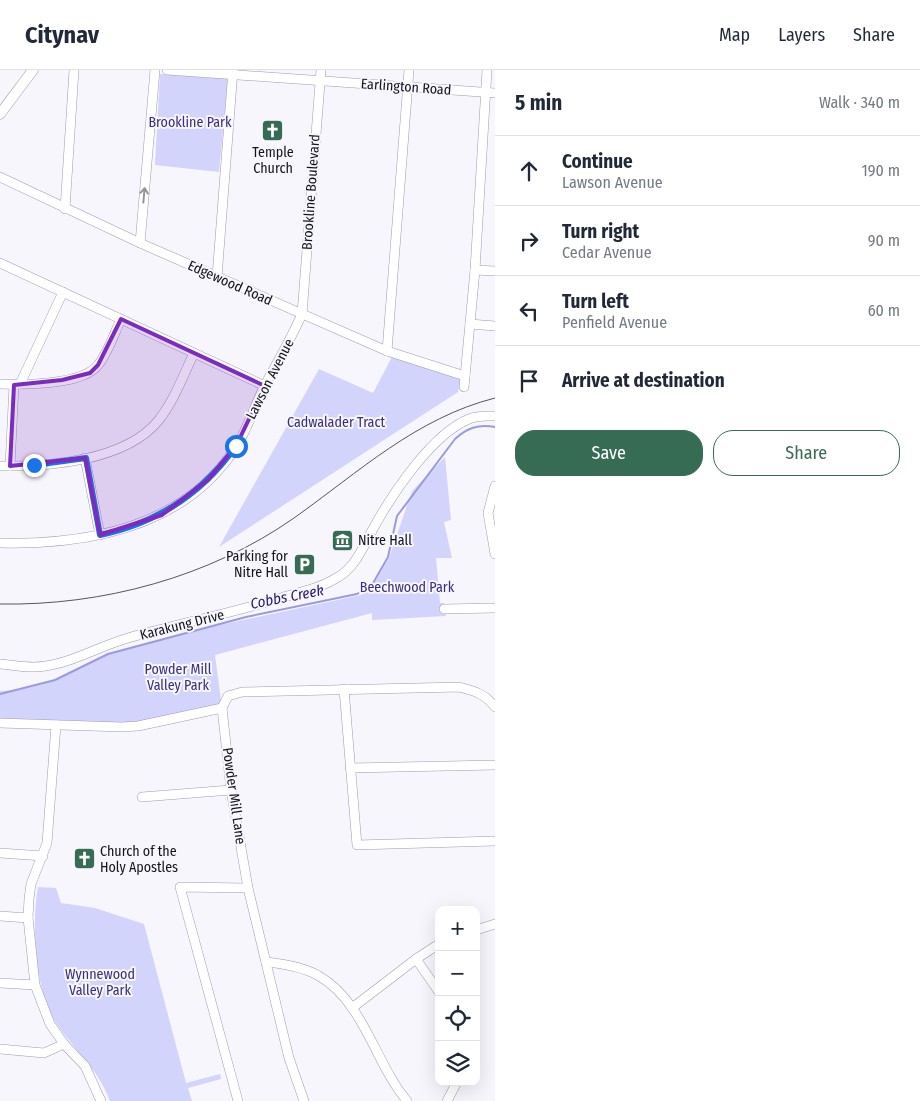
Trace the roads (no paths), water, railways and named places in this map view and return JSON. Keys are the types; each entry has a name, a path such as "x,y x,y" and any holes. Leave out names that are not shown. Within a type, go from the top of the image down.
{"main road":[{"path":"0,114 33,70"}],"street":[{"path":"65,209 74,70"},
{"path":"140,244 155,70"},
{"name":"Earlington Road","path":"168,70 233,72 320,81 495,93"},
{"name":"Brookline Boulevard","path":"302,314 321,70"},
{"path":"387,351 409,70"},
{"path":"464,387 475,270 487,70"},
{"path":"217,277 233,72"},
{"name":"Edgewood Road","path":"0,177 140,244 387,351 465,376"},
{"path":"0,263 265,386"},
{"path":"475,270 495,271"},
{"path":"10,466 17,384 63,292"},
{"name":"Lawson Avenue","path":"0,543 56,542 100,535 139,525 162,515 191,495 208,480 236,446 265,386 286,350 302,314"},
{"path":"0,384 62,380 90,373 98,365 121,320"},
{"path":"470,324 495,326"},
{"path":"0,466 86,458 131,442 157,422 176,391 194,353"},
{"name":"Karakung Drive","path":"0,664 33,667 49,666 114,642 240,611 318,587 340,577 354,563 383,510 409,473 435,445 456,426 468,419 476,416 495,416"},
{"path":"86,458 100,535"},
{"path":"495,486 488,513 495,554"},
{"path":"444,609 495,608"},
{"path":"0,723 138,726 222,708 228,696 242,692 459,687 475,691 487,697 495,707"},
{"path":"344,689 357,846 495,842"},
{"name":"Powder Mill Lane","path":"222,708 231,790 248,888 289,1058 304,1101"},
{"path":"56,725 50,818 43,856 31,884 28,918 35,985 50,1024 64,1044 85,1066 101,1101"},
{"path":"350,768 495,765"},
{"path":"142,797 231,790"},
{"path":"0,853 43,856"},
{"path":"238,1101 180,887 248,888"},
{"path":"0,916 28,918"},
{"path":"480,929 495,924"},
{"path":"352,1008 416,958 435,946"},
{"path":"416,958 435,986"},
{"path":"267,962 289,965 319,976 337,990 352,1008 379,1057 407,1101"},
{"path":"0,984 35,985"},
{"path":"0,1049 44,1053 64,1044"},
{"path":"447,1101 455,1086"}],"waterway":[{"name":"Cobbs Creek","path":"0,694 55,680 108,654 246,617 357,594 372,585 388,557 397,516 455,439 473,428 483,426 495,427"}],"tram line":[{"path":"0,604 77,600 154,584 191,572 227,557 261,539 294,518 389,448 414,433 466,407 495,398"}],"place":[{"name":"Temple Church","path":"273,130"},
{"name":"Nitre Hall","path":"342,540"},
{"name":"Parking for Nitre Hall","path":"304,564"},
{"name":"Church of the Holy Apostles","path":"84,859"}],"park label":[{"name":"Brookline Park","path":"190,122"},
{"name":"Cadwalader Tract","path":"336,422"},
{"name":"Beechwood Park","path":"407,587"},
{"name":"Powder Mill Valley Park","path":"178,678"},
{"name":"Wynnewood Valley Park","path":"100,982"}]}
